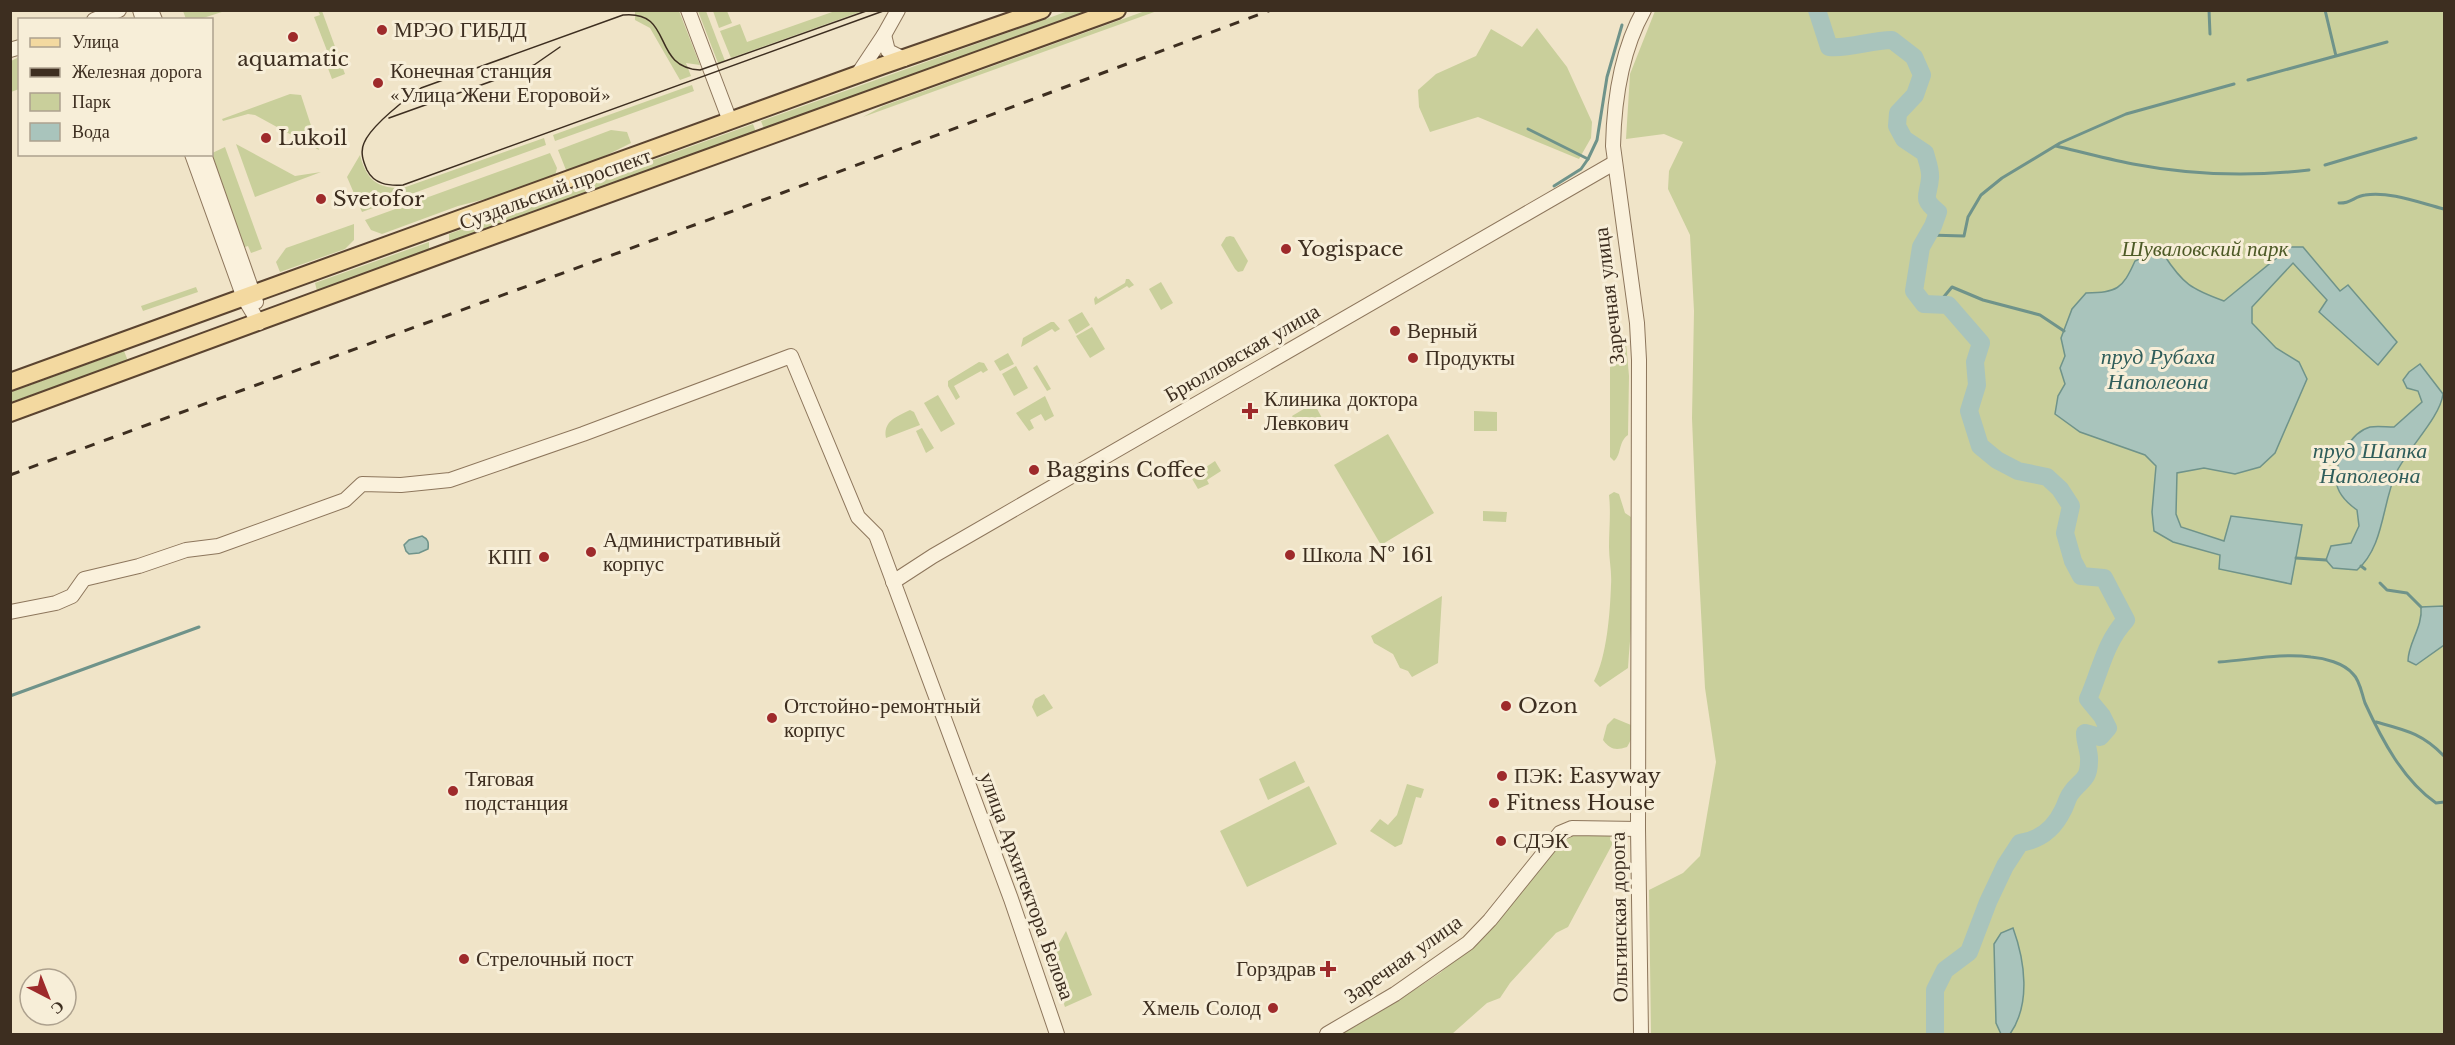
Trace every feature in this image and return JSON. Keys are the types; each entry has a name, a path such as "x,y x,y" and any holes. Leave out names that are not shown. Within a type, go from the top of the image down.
{"main road":[{"name":"Суздальский проспект","path":"10,382 1042,10"},
{"name":"Суздальский проспект","path":"10,412 1117,10"},
{"path":"443,226 436,236 436,243 448,252"}],"street":[{"path":"99,18 119,10"},
{"path":"688,10 730,121"},
{"path":"857,75 898,10"},
{"name":"Заречная улица","path":"1640,583 1638,342 1614,163 1613,119 1628,47 1644,10"},
{"path":"884,35 888,51 904,59"},
{"path":"193,156 250,296"},
{"path":"205,156 259,323"},
{"name":"Брюлловская улица","path":"893,582 933,556 1614,163"},
{"name":"улица Архитектора Белова","path":"10,612 56,603 72,596 84,579 139,566 186,550 218,546 327,508 345,500 362,484 401,485 450,480 583,434 791,356 858,517 876,535 1011,899 1057,1035"},
{"name":"Ольгинская дорога","path":"1640,583 1638,829 1641,1035"},
{"name":"Заречная улица","path":"1327,1035 1395,994 1468,943 1490,920 1560,832 1572,828 1638,829"}],"green space":[{"path":"183,10 225,11 203,18 186,18"},
{"path":"318,11 322,11 345,74 332,79 326,63 331,61 314,17 320,15"},
{"path":"635,11 679,11 700,65 686,63 691,76 680,80 650,28 635,20"},
{"path":"698,11 706,11 725,61 718,63"},
{"path":"713,11 727,11 732,23 719,28"},
{"path":"835,11 863,11 731,58 720,31 740,24 747,42"},
{"path":"1068,11 1091,11 764,129 761,121"},
{"path":"1145,11 1157,11 863,117 883,106"},
{"name":"Шуваловский парк","path":"1655,11 2444,11 2444,1034 1651,1034 1649,890 1683,873 1700,856 1716,762 1705,688 1696,517 1692,418 1694,311 1690,235 1668,189 1669,171 1683,142 1664,134 1626,139 1630,74"},
{"path":"1537,28 1567,67 1592,122 1591,138 1579,159 1478,117 1430,132 1419,107 1418,90 1436,74 1476,56 1491,29 1522,47"},
{"path":"18,58 18,89 11,92 11,61"},
{"path":"692,85 694,91 555,141 553,135"},
{"path":"290,94 301,95 319,150 255,115 248,114 223,121 222,119"},
{"path":"753,124 756,132 452,242 449,240 449,234"},
{"path":"611,130 627,132 631,143 589,164 566,170 558,150"},
{"path":"544,138 546,145 362,212 347,177 360,155 369,176 374,181 386,187 403,188"},
{"path":"236,144 295,176 321,172 255,197"},
{"path":"225,147 262,249 251,253 248,246 242,248 208,156 213,156 213,153"},
{"path":"550,153 557,168 555,176 501,195 458,206 382,234 371,230 365,220"},
{"path":"354,224 354,240 345,249 280,272 276,262 286,248"},
{"path":"1226,237 1234,237 1248,261 1243,271 1238,272 1235,269 1221,245"},
{"path":"429,242 429,248 432,250 317,291 315,283"},
{"path":"1126,279 1134,285 1129,288 1127,286 1095,305 1096,296 1098,299 1125,283"},
{"path":"1161,282 1173,303 1161,310 1149,289"},
{"path":"196,287 198,292 143,311 141,306"},
{"path":"1082,312 1090,325 1076,334 1068,320"},
{"path":"1054,322 1060,329 1055,332 1052,329 1021,347 1023,338"},
{"path":"1092,327 1105,349 1090,358 1076,336"},
{"path":"1623,337 1626,342 1629,376 1628,435 1614,461 1610,457 1610,343"},
{"path":"124,351 128,361 11,402 11,392"},
{"path":"1008,353 1014,364 1000,371 994,361"},
{"path":"979,362 984,363 988,370 983,373 981,371 954,386 960,397 956,400 948,386 948,381"},
{"path":"1037,365 1051,389 1047,391 1033,368"},
{"path":"1016,366 1028,388 1014,396 1002,374"},
{"path":"938,395 955,424 941,432 924,403"},
{"path":"1045,396 1054,416 1045,421 1041,414 1030,420 1034,428 1029,431 1016,413"},
{"path":"1307,407 1312,409 1316,407 1322,418 1313,423 1311,419 1298,426 1292,416"},
{"path":"910,410 914,412 920,425 886,438 887,427 895,417"},
{"path":"1474,411 1497,412 1497,431 1474,431"},
{"path":"922,428 934,448 926,453 916,431"},
{"path":"1388,434 1434,513 1381,545 1334,465"},
{"path":"1215,461 1221,471 1207,480 1209,484 1198,489 1191,477"},
{"path":"1614,492 1619,494 1625,513 1631,517 1633,535 1634,572 1628,668 1600,687 1594,681 1605,647 1609,621 1611,580 1609,495"},
{"path":"1483,511 1507,512 1506,522 1483,521"},
{"path":"1442,596 1438,663 1412,677 1408,671 1400,668 1393,654 1374,643 1371,636"},
{"path":"1044,694 1053,708 1037,717 1032,707 1035,699"},
{"path":"1614,718 1631,725 1632,738 1627,747 1613,748 1603,740 1607,725"},
{"path":"1295,761 1305,782 1268,800 1259,779"},
{"path":"1407,784 1424,789 1421,798 1416,797 1402,844 1395,847 1370,831 1380,819 1388,825 1397,815"},
{"path":"1309,786 1337,844 1247,887 1220,831"},
{"path":"1611,833 1610,840 1613,843 1568,927 1556,933 1510,983 1500,998 1487,1003 1452,1034 1342,1034 1440,973 1472,946 1564,838 1573,834"},
{"path":"1066,931 1092,995 1065,1007 1049,961"}],"water":[{"name":"пруд Рубаха Наполеона","path":"2290,247 2303,247 2340,291 2348,285 2397,342 2378,365 2319,312 2327,300 2293,263 2252,307 2252,323 2276,348 2299,362 2307,379 2275,453 2260,467 2235,474 2204,468 2177,473 2176,514 2181,527 2224,541 2231,516 2302,525 2291,584 2219,569 2220,555 2173,542 2154,531 2152,512 2156,466 2145,455 2080,432 2055,414 2058,396 2065,384 2060,368 2065,356 2061,338 2072,309 2086,293 2105,292 2117,288 2126,278 2135,261 2151,254 2164,255 2177,273 2189,284 2203,293 2224,301"},
{"name":"пруд Шапка Наполеона","path":"2420,364 2443,394 2441,403 2396,473 2373,550 2357,570 2333,568 2326,560 2331,546 2351,543 2359,526 2357,510 2343,498 2338,490 2336,473 2341,457 2351,441 2363,430 2370,427 2394,427 2422,402 2418,391 2407,388 2403,380"},
{"path":"422,536 428,541 428,549 409,554 404,545 409,540"},
{"path":"2444,606 2444,645 2416,665 2408,661 2410,648 2420,621 2421,607"},
{"path":"2013,928 2021,954 2023,996 2017,1022 2010,1034 2001,1034 1996,1023 1994,944 2001,933"}],"waterway":[{"path":"1817,10 1829,47 1892,40 1914,57 1922,75 1915,95 1898,113 1897,126 1904,139 1925,153 1930,175 1927,200 1938,212 1921,247 1914,291 1924,304 1948,305 1981,343 1975,362 1977,385 1969,411 1980,446 1997,460 2018,471 2047,477 2060,489 2071,506 2065,533 2073,561 2081,576 2104,578 2126,620 2108,648 2088,699 2102,716 2108,728 2100,737 2085,733 2089,758 2086,776 2074,789 2051,828 2034,839 2020,843 2005,866 1969,952 1945,970 1935,990 1935,1034"},
{"path":"2209,10 2210,34"},
{"path":"2248,80 2387,42 2336,56 2325,10"},
{"path":"1588,159 1597,140 1607,77 1622,25"},
{"path":"1928,235 1964,236 1968,217 1981,195 2002,178 2060,143 2126,114 2234,84"},
{"path":"1528,129 1588,159 1581,169 1554,186"},
{"path":"2325,165 2416,138"},
{"path":"2056,146 2123,162 2177,171 2243,174 2309,170"},
{"path":"2339,203 2375,194 2405,198 2444,209"},
{"path":"1937,305 1952,287 1983,300 2040,315 2064,331"},
{"path":"2296,558 2326,560"},
{"path":"2361,566 2365,569"},
{"path":"2380,583 2387,590 2407,593 2421,607"},
{"path":"10,696 199,627"},
{"path":"2219,662 2299,656 2328,660 2349,670 2357,680 2365,703 2394,758 2424,794 2436,803 2444,802"},
{"path":"2376,722 2420,737 2444,756"}],"tram line":[{"path":"869,10 700,70 684,67 674,59 650,21 639,16 623,15 421,88 390,113 368,136 363,146 363,160 373,178 387,184 403,185 886,10"},
{"path":"389,118 523,70 560,47"}],"railway":[{"path":"10,475 782,193 1271,10"}],"place":[{"name":"МРЭО ГИБДД","path":"382,30"},
{"name":"aquamatic","path":"293,37"},
{"name":"Конечная станция «Улица Жени Егоровой»","path":"378,83"},
{"name":"Lukoil","path":"266,138"},
{"name":"Svetofor","path":"321,199"},
{"name":"Yogispace","path":"1286,249"},
{"name":"Верный","path":"1395,331"},
{"name":"Продукты","path":"1413,358"},
{"name":"Клиника доктора Левкович","path":"1250,411"},
{"name":"Baggins Coffee","path":"1034,470"},
{"name":"Административный корпус","path":"591,552"},
{"name":"Школа № 161","path":"1290,555"},
{"name":"КПП","path":"544,557"},
{"name":"Ozon","path":"1506,706"},
{"name":"Отстойно-ремонтный корпус","path":"772,718"},
{"name":"ПЭК: Easyway","path":"1502,776"},
{"name":"Тяговая подстанция","path":"453,791"},
{"name":"Fitness House","path":"1494,803"},
{"name":"СДЭК","path":"1501,841"},
{"name":"Стрелочный пост","path":"464,959"},
{"name":"Горздрав","path":"1328,969"},
{"name":"Хмель Солод","path":"1273,1008"}]}
